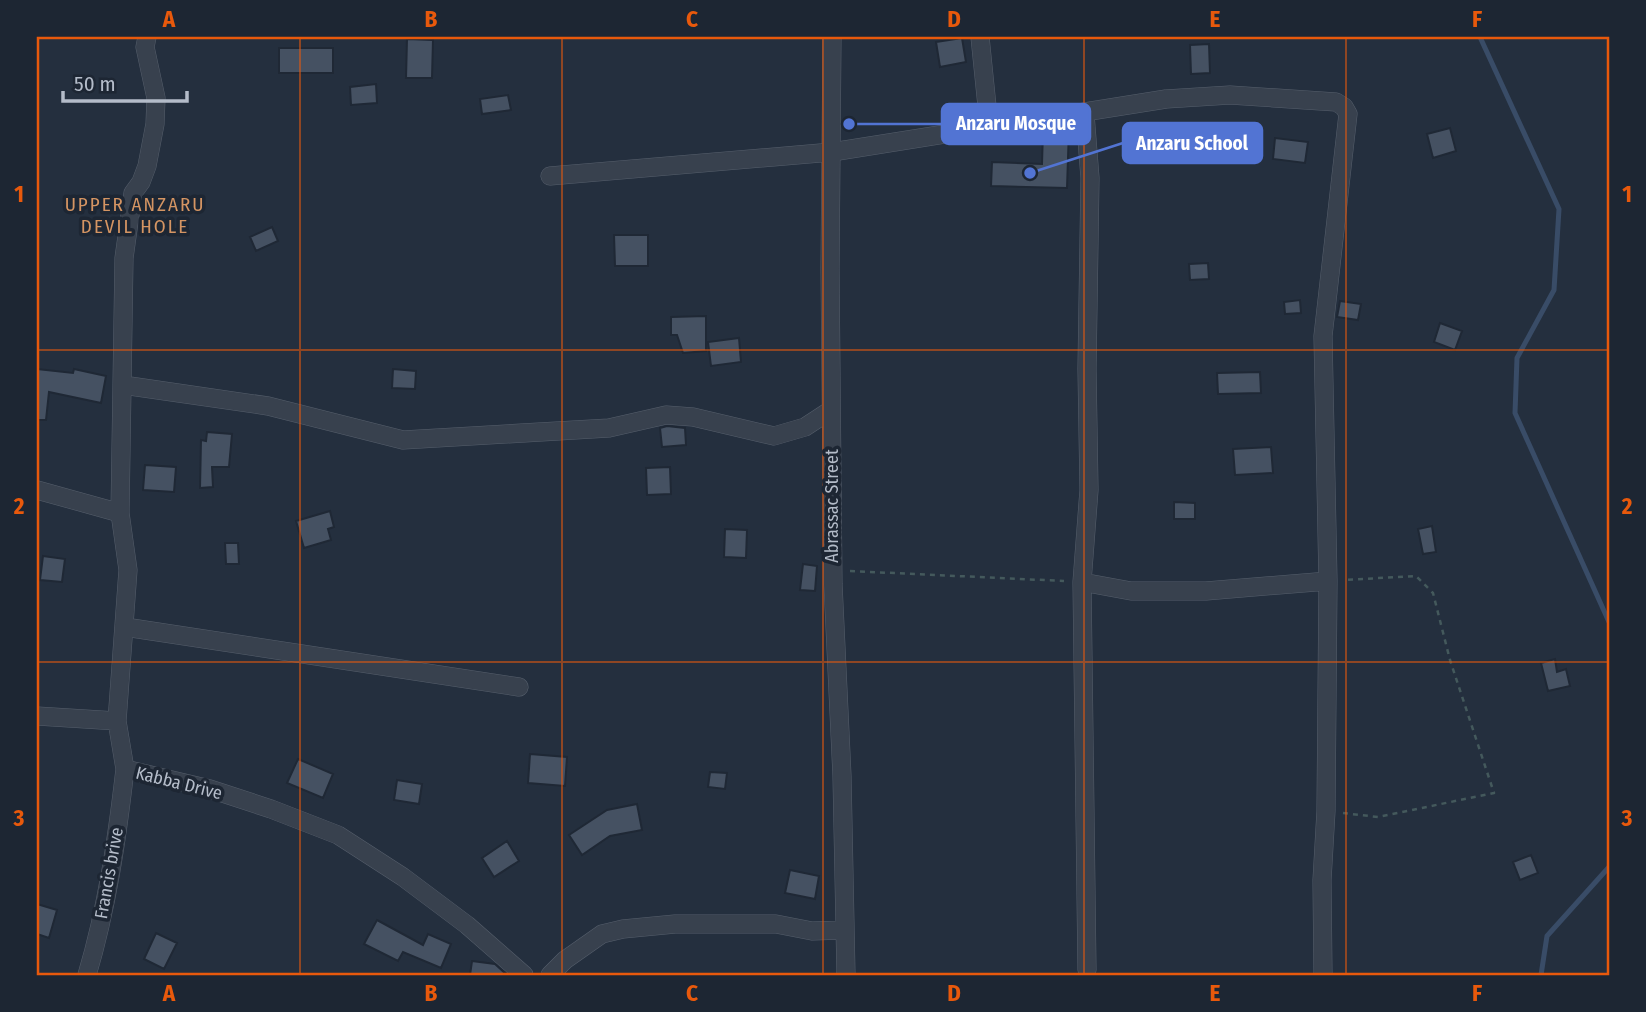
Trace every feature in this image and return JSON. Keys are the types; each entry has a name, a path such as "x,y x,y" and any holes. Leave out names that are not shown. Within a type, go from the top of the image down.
{"street":[{"name":"Kabba Drive","path":"147,37 145,47 156,98 155,124 147,166 133,193 126,245 120,513 128,570 117,721 125,769 210,789 338,835 402,877 467,925 522,975"},
{"name":"Abrassac Street","path":"832,37 833,570 842,776 846,975"},
{"path":"980,37 989,126"},
{"path":"550,176 832,152 989,126 1085,114 1166,99 1230,95 1336,102 1344,107 1348,114 1323,336 1328,581 1326,811 1322,880 1323,975"},
{"path":"1085,114 1090,178 1087,369 1089,490 1082,582 1087,970"},
{"path":"123,385 268,406 403,440 609,428 666,415 692,416 774,436 805,427 831,410"},
{"path":"37,490 120,513"},
{"path":"1082,582 1131,591 1206,591 1328,581"},
{"path":"125,627 519,687"},
{"path":"37,716 117,721"},
{"name":"Francis brive","path":"87,975 108,891 125,769"},
{"path":"550,975 565,960 602,934 623,929 674,924 776,924 812,930 844,930"}],"path":[{"path":"833,570 1082,582"},
{"path":"1326,811 1378,817 1494,793 1450,660 1433,593 1416,576 1328,581"}],"building":[{"path":"962,38 966,62 940,67 936,42"},
{"path":"407,39 433,40 432,78 406,78"},
{"path":"1209,44 1210,73 1191,74 1190,45"},
{"path":"279,48 333,48 333,73 279,73"},
{"path":"376,84 377,103 351,105 350,87"},
{"path":"508,95 511,110 482,114 480,99"},
{"path":"1450,128 1456,151 1433,158 1427,134"},
{"path":"1069,129 1067,188 991,186 992,162 1042,164 1043,130"},
{"path":"1275,138 1308,142 1305,163 1273,159"},
{"path":"272,227 278,241 256,251 250,237"},
{"path":"614,235 648,235 648,266 615,266"},
{"path":"1208,263 1209,279 1190,280 1189,264"},
{"path":"1300,300 1301,313 1285,314 1284,302"},
{"path":"1340,301 1361,304 1358,320 1337,317"},
{"path":"706,316 706,351 683,353 677,335 671,335 671,317"},
{"path":"1440,323 1462,331 1455,350 1434,342"},
{"path":"739,338 741,362 711,366 708,342"},
{"path":"37,369 73,373 74,369 106,376 101,403 49,392 46,420 37,420"},
{"path":"393,369 416,371 415,389 392,388"},
{"path":"1260,372 1261,393 1218,394 1217,373"},
{"path":"660,428 685,428 686,445 662,447"},
{"path":"207,432 232,434 229,467 212,467 213,487 200,488 201,440 206,441"},
{"path":"1271,447 1273,473 1235,475 1233,449"},
{"path":"145,465 176,467 174,492 143,490"},
{"path":"670,467 671,494 647,495 646,468"},
{"path":"1174,502 1195,503 1195,519 1174,519"},
{"path":"330,511 334,527 328,529 331,540 304,548 296,521"},
{"path":"1432,526 1436,552 1423,554 1418,529"},
{"path":"725,529 747,530 746,558 724,557"},
{"path":"225,543 238,543 239,564 226,564"},
{"path":"43,556 65,559 62,582 40,580"},
{"path":"803,564 817,566 815,591 800,590"},
{"path":"1555,659 1557,672 1566,669 1570,686 1548,691 1541,663"},
{"path":"530,754 567,757 565,786 528,783"},
{"path":"298,759 333,774 323,798 287,783"},
{"path":"710,772 727,773 725,789 708,787"},
{"path":"397,780 422,784 419,804 394,800"},
{"path":"637,804 642,830 610,836 582,855 569,835 607,810"},
{"path":"507,841 519,861 494,877 482,858"},
{"path":"1531,855 1538,873 1520,880 1513,862"},
{"path":"790,870 819,876 815,899 785,893"},
{"path":"37,904 57,910 49,938 37,934"},
{"path":"377,920 423,945 428,934 451,944 441,968 403,952 398,961 364,944"},
{"path":"156,933 177,943 164,969 144,959"},
{"path":"472,961 495,964 507,975 470,975"}],"waterway":[{"path":"1480,37 1559,209 1554,290 1517,358 1515,413 1609,622"},
{"path":"1541,975 1547,936 1609,867"}],"place":[{"name":"Anzaru Mosque","path":"849,124"},
{"name":"Anzaru School","path":"1030,173"}],"district":[{"name":"UPPER ANZARU DEVIL HOLE","path":"135,215"}]}
